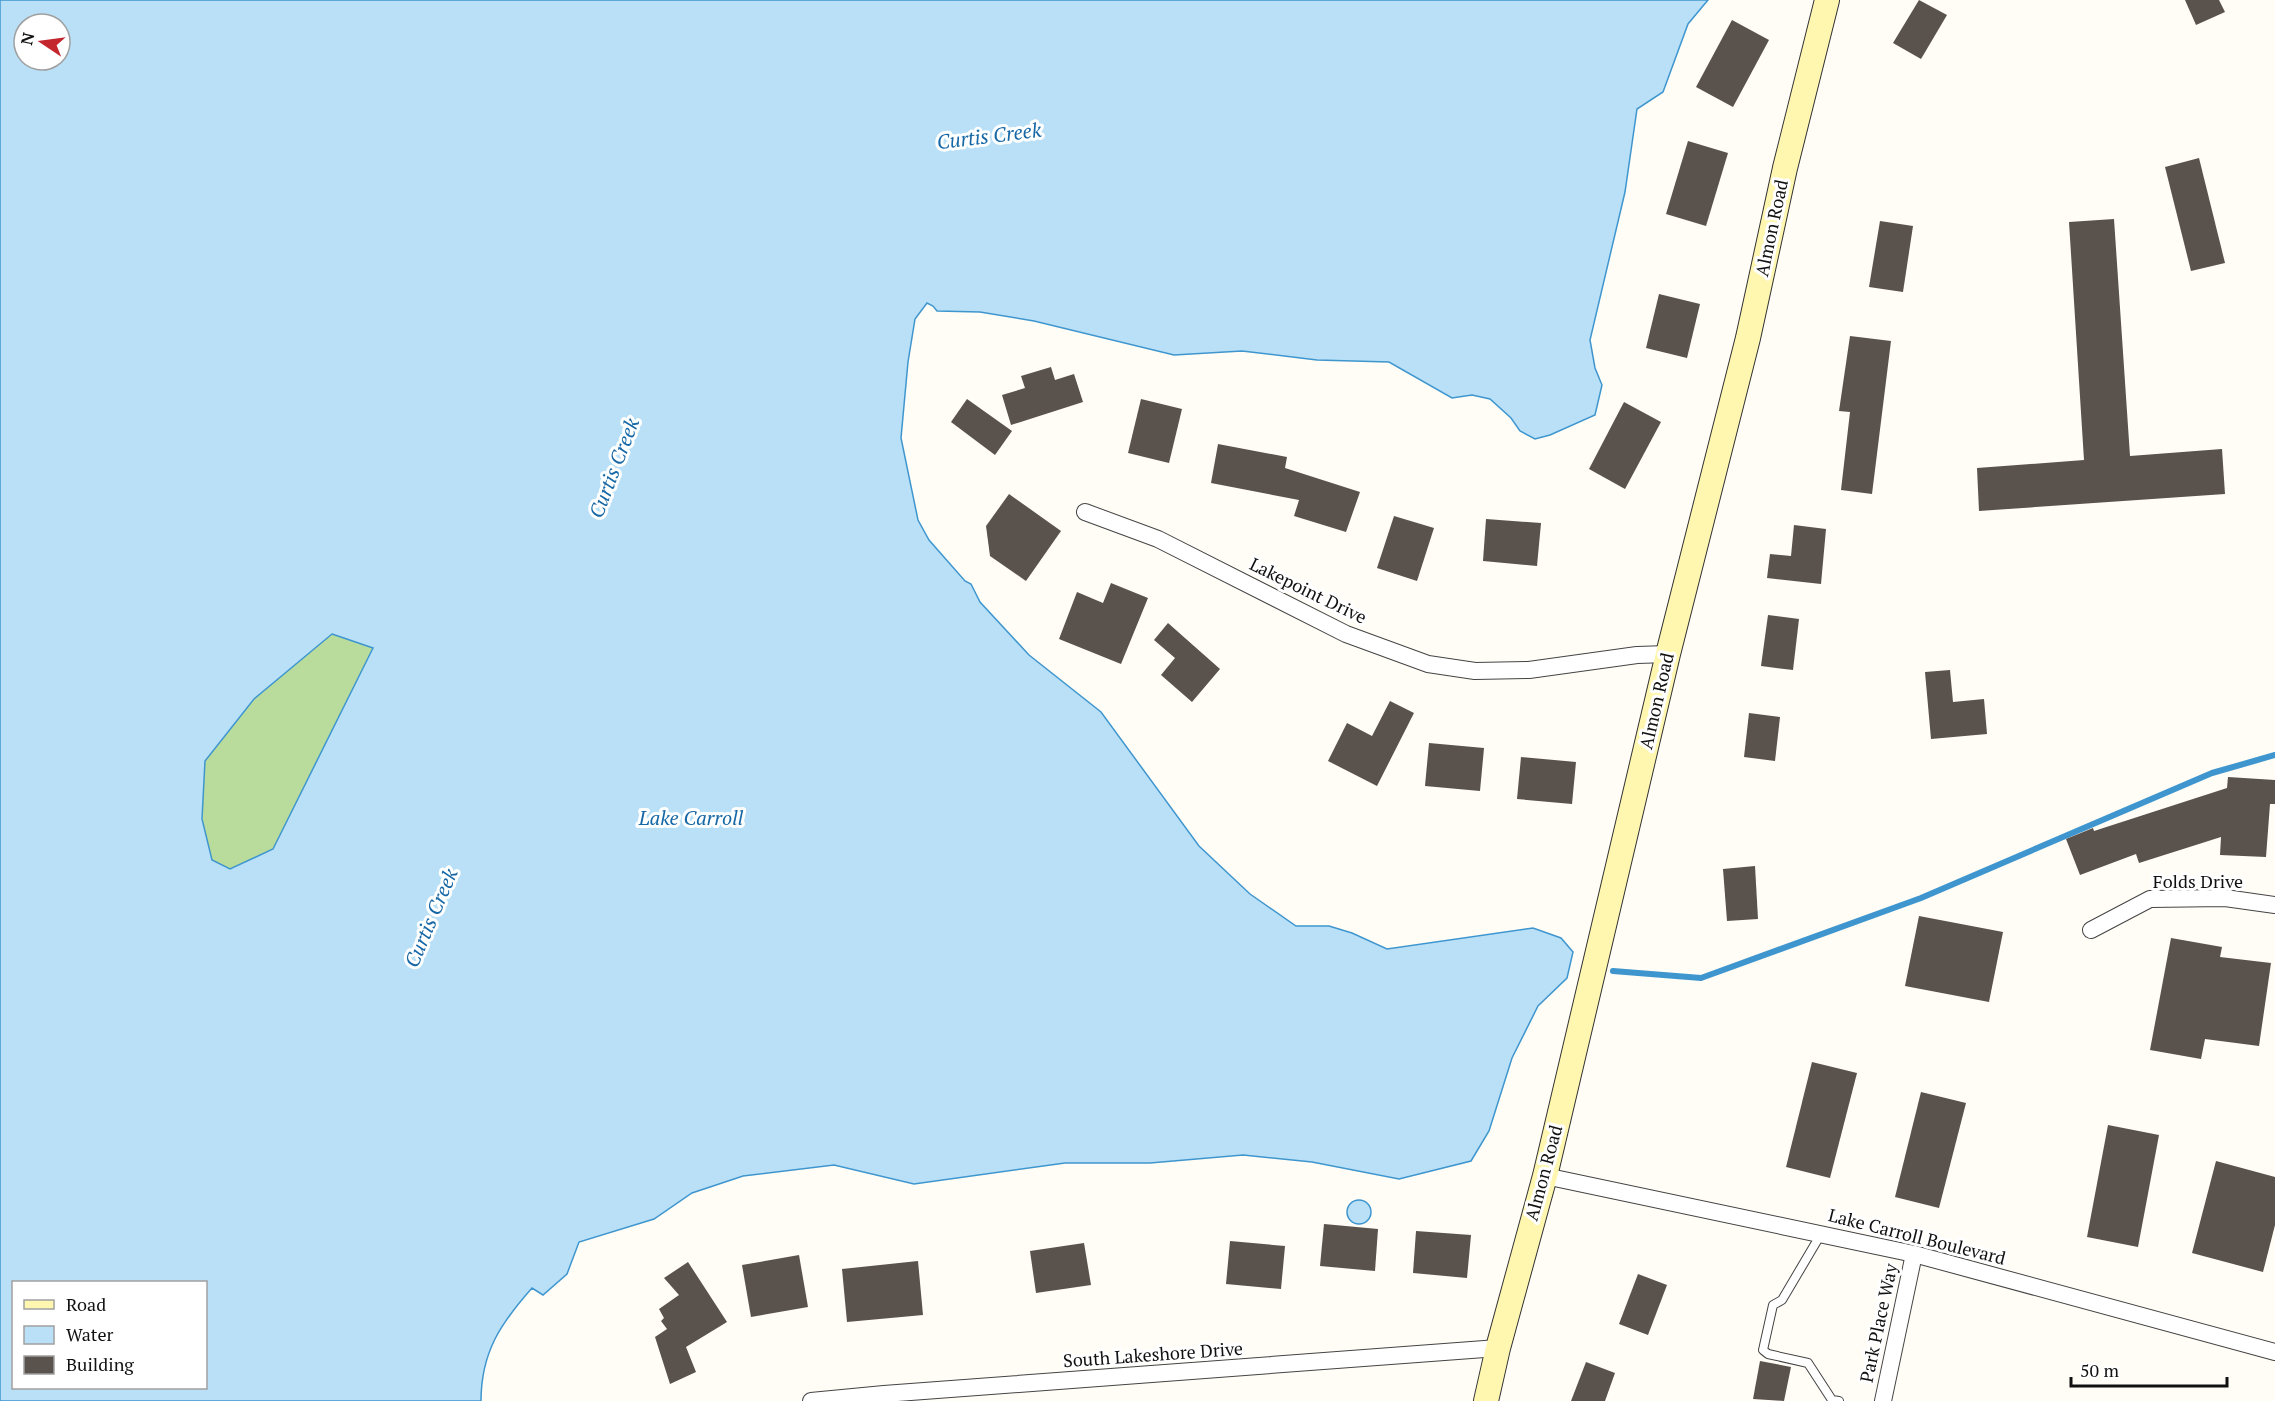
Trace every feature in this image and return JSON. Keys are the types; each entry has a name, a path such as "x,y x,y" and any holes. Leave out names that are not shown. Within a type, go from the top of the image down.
{"street":[{"name":"Almon Road","path":"1486,1401 1498,1348 1545,1176 1668,654 1748,338 1785,168 1827,0"},
{"name":"Lakepoint Drive","path":"1084,512 1158,538 1346,634 1428,664 1476,670 1529,670 1637,655 1668,654"},
{"name":"Folds Drive","path":"2091,930 2150,899 2225,898 2275,905"},
{"name":"Lake Carroll Boulevard","path":"1545,1176 1914,1254 2275,1352"},
{"name":"Park Place Way","path":"1883,1401 1914,1254"},
{"name":"South Lakeshore Drive","path":"811,1401 1498,1348"}],"lane":[{"path":"1821,1234 1782,1300 1773,1305 1762,1350 1768,1354 1808,1363 1832,1400 1839,1401"}],"green space":[{"path":"332,633 373,648 273,849 230,869 212,860 202,819 205,761 254,699"}],"water":[{"name":"Lake Carroll","path":"0,0 1708,0 1688,24 1663,92 1637,109 1625,192 1590,340 1595,368 1602,385 1595,415 1550,435 1535,439 1520,431 1511,418 1490,399 1472,395 1452,398 1389,362 1317,360 1242,351 1174,355 1034,321 980,312 937,311 927,303 915,319 908,362 901,438 918,520 929,540 965,581 971,584 980,602 1029,655 1101,712 1199,846 1250,894 1296,926 1329,926 1352,933 1387,949 1533,928 1561,938 1573,952 1567,978 1538,1006 1512,1058 1489,1131 1471,1161 1399,1179 1312,1162 1243,1155 1150,1163 1065,1163 914,1184 834,1165 743,1176 692,1193 654,1219 579,1242 567,1274 543,1295 532,1288 502,1326 489,1353 482,1384 481,1401 0,1401","holes":["332,634 373,648 273,849 230,869 212,860 202,819 205,761 254,699"]},
{"path":"1359,1200 1368,1203 1371,1212 1368,1221 1359,1224 1350,1221 1347,1212 1350,1203"}],"building":[{"path":"1919,0 1947,15 1921,59 1893,43"},
{"path":"2185,0 2219,0 2225,12 2196,25"},
{"path":"1732,20 1769,40 1733,107 1696,87"},
{"path":"1688,141 1728,153 1706,226 1666,214"},
{"path":"2199,158 2225,263 2191,271 2165,167"},
{"path":"2114,219 2130,456 2222,449 2225,494 1979,511 1977,468 2084,460 2069,222"},
{"path":"1880,221 1913,226 1903,292 1869,287"},
{"path":"1659,294 1700,304 1687,358 1646,348"},
{"path":"1850,336 1891,341 1872,494 1841,490 1850,412 1839,411"},
{"path":"1051,367 1055,380 1074,374 1083,402 1011,425 1002,395 1025,388 1021,376"},
{"path":"967,399 1012,431 995,455 951,422"},
{"path":"1141,399 1182,409 1169,463 1128,453"},
{"path":"1624,402 1661,422 1625,489 1589,469"},
{"path":"1218,444 1287,457 1285,468 1360,492 1346,532 1294,516 1299,500 1211,483"},
{"path":"1009,494 1061,531 1026,581 990,556 986,526"},
{"path":"1394,516 1434,528 1417,581 1377,568"},
{"path":"1486,519 1541,523 1537,566 1483,561"},
{"path":"1794,525 1826,529 1821,584 1767,578 1770,554 1791,556"},
{"path":"1111,583 1148,598 1121,664 1059,639 1077,592 1103,603"},
{"path":"1768,615 1799,619 1793,670 1761,666"},
{"path":"1168,623 1220,669 1192,702 1161,675 1175,658 1154,640"},
{"path":"1950,670 1953,702 1984,699 1987,734 1931,739 1925,672"},
{"path":"1390,701 1414,713 1377,786 1328,761 1347,723 1372,736"},
{"path":"1749,713 1780,717 1775,761 1744,757"},
{"path":"1429,743 1484,748 1480,791 1425,786"},
{"path":"1521,757 1576,762 1572,804 1517,799"},
{"path":"2228,777 2275,780 2275,804 2270,804 2266,857 2220,855 2221,837 2139,863 2136,854 2080,875 2066,839 2093,828 2094,831 2227,788"},
{"path":"1755,866 1758,919 1727,921 1723,869"},
{"path":"1919,916 2003,932 1989,1002 1905,986"},
{"path":"2171,938 2222,947 2220,957 2271,963 2259,1046 2205,1039 2201,1059 2150,1050"},
{"path":"1812,1062 1857,1073 1830,1178 1786,1167"},
{"path":"1921,1092 1966,1103 1939,1208 1895,1197"},
{"path":"2108,1125 2159,1135 2138,1247 2087,1237"},
{"path":"2216,1161 2275,1177 2275,1225 2263,1272 2192,1253"},
{"path":"1324,1224 1378,1229 1375,1271 1320,1266"},
{"path":"1416,1231 1471,1235 1467,1278 1413,1273"},
{"path":"1230,1241 1285,1246 1281,1289 1226,1284"},
{"path":"1084,1243 1091,1285 1036,1293 1030,1251"},
{"path":"799,1255 808,1307 751,1317 742,1265"},
{"path":"918,1261 923,1315 847,1322 842,1269"},
{"path":"688,1262 727,1322 686,1347 696,1372 670,1384 655,1337 667,1329 661,1321 664,1318 659,1309 679,1295 664,1278"},
{"path":"1638,1274 1667,1285 1648,1335 1619,1324"},
{"path":"1760,1361 1791,1367 1784,1401 1753,1399"},
{"path":"1586,1362 1615,1373 1605,1401 1571,1401"}],"waterway":[{"path":"1613,971 1701,978 1921,898 2212,773 2275,755"}],"water label":[{"name":"Curtis Creek","path":"989,136"},
{"name":"Curtis Creek","path":"614,468"},
{"name":"Curtis Creek","path":"431,918"}]}
